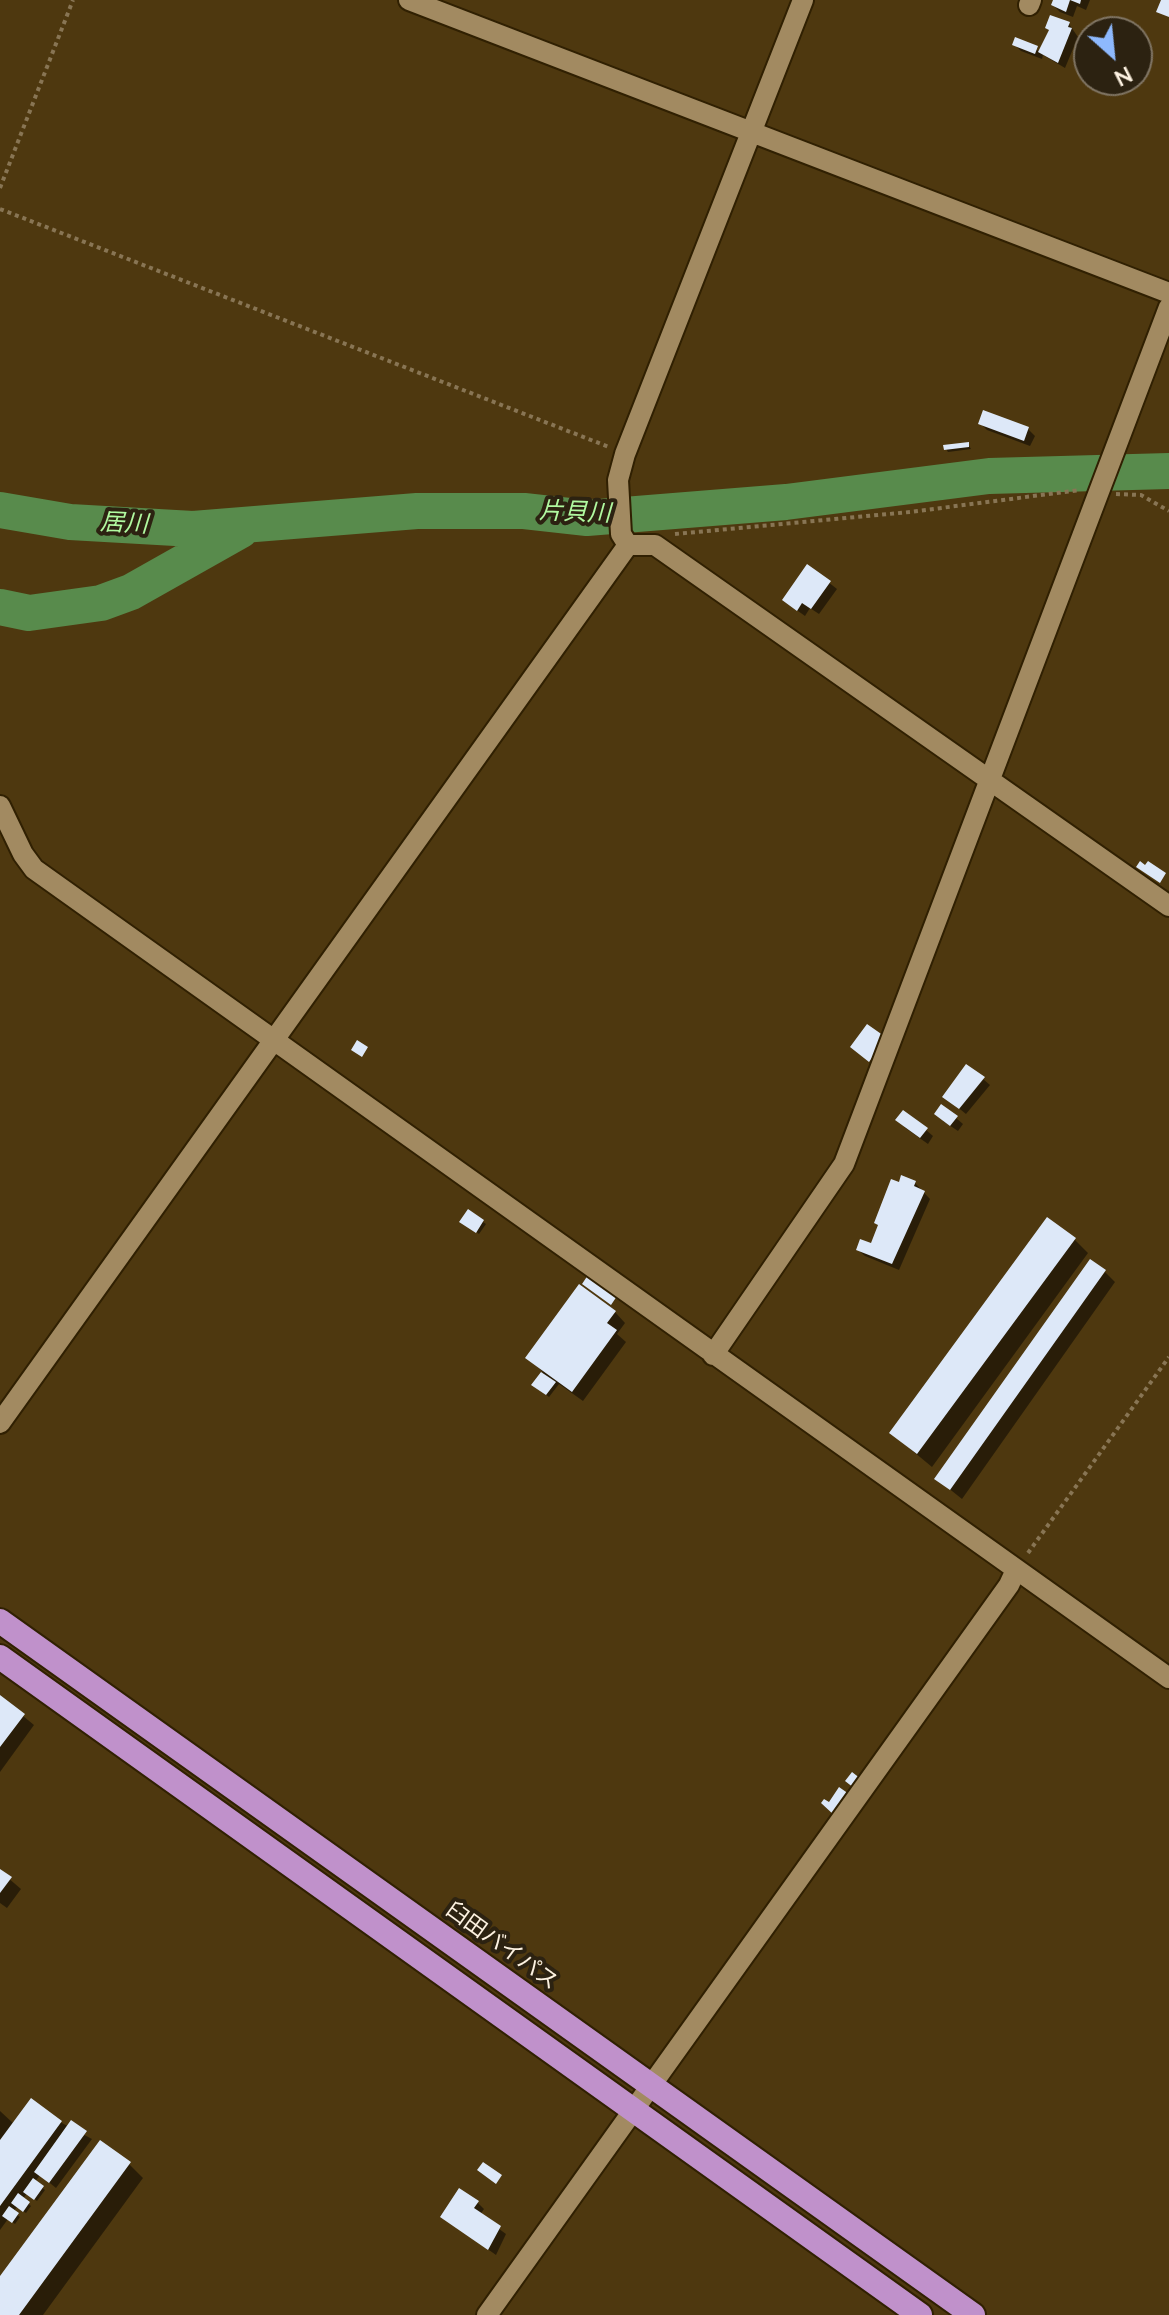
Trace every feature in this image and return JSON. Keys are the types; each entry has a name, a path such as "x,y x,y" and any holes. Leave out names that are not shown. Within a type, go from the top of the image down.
{"highway":[{"name":"臼田バイパス","path":"0,1621 973,2315"},
{"path":"0,1657 920,2315"}],"street":[{"path":"409,0 1169,293"},
{"path":"0,1423 275,1040 625,540 618,480 625,454 803,0"},
{"path":"713,1355 844,1164 1169,307"},
{"path":"625,540 655,545 1169,906"},
{"path":"0,806 23,854 34,869 1015,1572 1169,1678"},
{"path":"487,2315 1009,1585 1015,1572"}],"path":[{"path":"0,188 73,0"},
{"path":"0,209 625,454"},
{"path":"668,534 910,512 1085,489 1141,495 1169,511"},
{"path":"1015,1572 1169,1357"}],"building":[{"path":"1053,0 1070,0 1066,12 1051,5"},
{"path":"1161,0 1169,0 1169,17 1156,12"},
{"path":"1050,15 1070,22 1068,27 1072,28 1058,63 1038,52 1049,30 1045,28"},
{"path":"1015,37 1038,46 1035,54 1012,45"},
{"path":"983,410 1029,427 1024,441 978,424"},
{"path":"969,442 969,447 944,450 943,445"},
{"path":"807,564 831,581 811,609 802,603 797,611 782,600"},
{"path":"1140,861 1145,865 1148,861 1166,873 1160,883 1136,867"},
{"path":"867,1024 887,1038 869,1062 850,1047"},
{"path":"357,1040 368,1047 362,1057 351,1050"},
{"path":"966,1064 985,1077 959,1109 942,1097"},
{"path":"941,1104 958,1116 950,1126 934,1114"},
{"path":"903,1110 928,1128 920,1138 895,1120"},
{"path":"901,1175 916,1181 914,1186 925,1191 892,1264 856,1250 860,1239 871,1243 878,1225 874,1223 891,1179 899,1182"},
{"path":"468,1209 484,1220 476,1233 459,1222"},
{"path":"1047,1217 1076,1238 917,1454 889,1433"},
{"path":"1090,1259 1106,1270 950,1490 934,1479"},
{"path":"588,1275 617,1296 611,1305 582,1284"},
{"path":"579,1284 616,1311 607,1323 617,1330 572,1392 525,1358"},
{"path":"541,1372 556,1382 546,1395 531,1385"},
{"path":"0,1695 25,1714 0,1747"},
{"path":"852,1772 861,1779 854,1788 845,1781"},
{"path":"839,1787 849,1794 834,1815 821,1803 824,1799 829,1802"},
{"path":"0,1869 12,1877 0,1893"},
{"path":"31,2098 62,2121 0,2206 0,2140"},
{"path":"71,2120 87,2131 49,2183 34,2172"},
{"path":"100,2140 131,2162 19,2315 0,2315 0,2276"},
{"path":"483,2162 502,2175 496,2184 477,2170"},
{"path":"33,2178 44,2186 34,2200 23,2192"},
{"path":"459,2188 479,2201 474,2208 501,2226 488,2250 440,2217"},
{"path":"18,2193 30,2202 23,2212 11,2203"},
{"path":"9,2206 19,2213 12,2223 2,2216"}],"waterway":[{"name":"片貝川","path":"0,510 70,522 193,529 417,511 524,511 587,518 786,502 989,476 1169,471"},
{"name":"片貝川","path":"0,607 29,613 101,603 131,592 241,530"}],"water label":[{"name":"居川","path":"124,525"}]}
